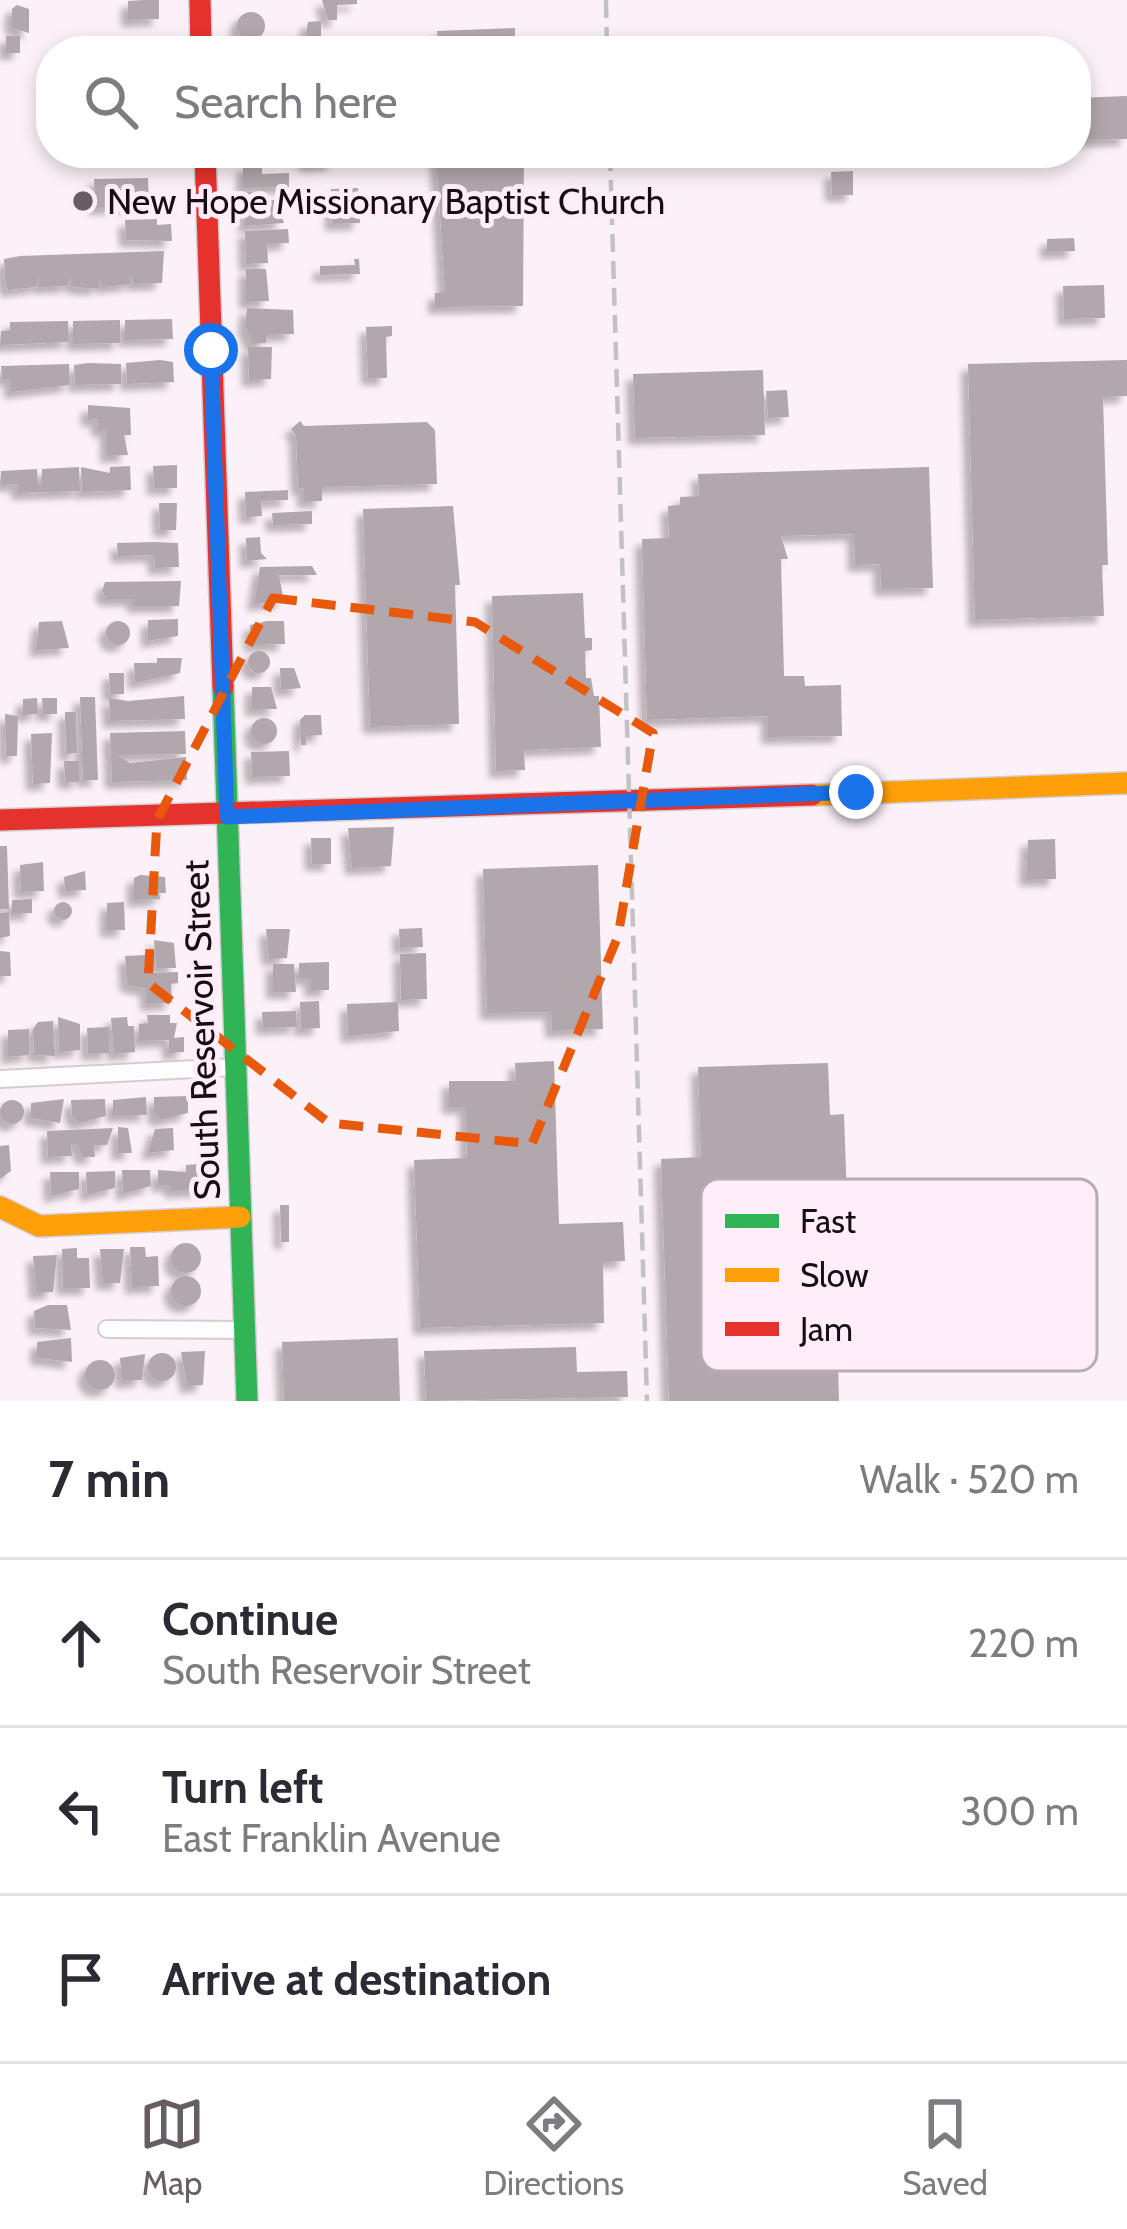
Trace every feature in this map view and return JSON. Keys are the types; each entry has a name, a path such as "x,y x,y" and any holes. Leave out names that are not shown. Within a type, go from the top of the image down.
{"street":[{"path":"200,0 201,36"},
{"name":"South Reservoir Street","path":"205,168 247,1401"},
{"path":"0,820 227,817 1127,783"},
{"path":"0,1079 236,1067"},
{"path":"0,1208 39,1226 240,1217"},
{"path":"107,1329 244,1330"}],"highlighted area":[{"path":"273,598 475,622 653,733 618,936 532,1144 329,1123 148,983 157,820"}],"building":[{"path":"159,0 159,19 128,20 128,1"},
{"path":"322,0 357,0 357,4 337,5 337,20 328,20"},
{"path":"17,5 29,9 29,33 12,28 12,9"},
{"path":"246,13 256,13 264,21 261,36 241,36 238,31 238,21"},
{"path":"321,21 321,36 305,36 308,22"},
{"path":"515,28 515,36 437,36 437,31"},
{"path":"6,36 20,36 20,53 6,53"},
{"path":"1127,96 1127,139 1091,140 1091,97"},
{"path":"243,168 262,168 262,174 289,173 289,187 243,188"},
{"path":"437,168 524,168 523,306 435,307 435,293 445,292"},
{"path":"853,171 853,195 832,195 831,172"},
{"path":"148,178 149,206 95,208 94,179"},
{"path":"358,188 360,223 332,224 331,189"},
{"path":"246,192 260,192 260,200 276,200 284,223 245,226"},
{"path":"157,219 157,225 171,224 172,241 126,240 125,220"},
{"path":"288,229 289,243 267,244 268,263 246,264 245,231"},
{"path":"1074,238 1075,251 1047,252 1047,239"},
{"path":"164,251 162,283 134,284 130,276 130,284 103,287 99,279 99,288 84,288 71,286 71,277 67,286 39,287 39,278 36,287 8,290 5,280 4,259 20,256"},
{"path":"354,259 359,259 360,274 320,275 320,266 355,265"},
{"path":"246,269 266,269 269,301 246,302"},
{"path":"1104,285 1105,318 1064,319 1063,286"},
{"path":"247,308 293,310 294,334 266,335 266,343 252,344 245,326"},
{"path":"172,319 173,339 125,340 125,320"},
{"path":"120,320 120,343 73,344 73,321"},
{"path":"68,321 69,342 1,345 1,331 10,330 10,322"},
{"path":"392,326 392,336 386,337 387,378 368,378 366,327"},
{"path":"248,347 272,347 271,379 249,380"},
{"path":"1127,360 1127,396 1103,397 1108,565 1102,565 1104,616 975,620 968,364"},
{"path":"173,362 174,382 127,384 126,363"},
{"path":"69,364 70,385 11,392 11,379 2,379 1,366"},
{"path":"121,364 121,384 75,385 74,365"},
{"path":"763,370 765,435 635,438 633,374"},
{"path":"787,390 789,417 768,418 766,391"},
{"path":"88,405 130,408 131,435 124,435 128,455 107,456 107,430 98,430 98,419 88,420"},
{"path":"300,421 304,426 427,422 435,430 437,484 322,487 322,501 304,501 304,488 298,488 296,435 291,429"},
{"path":"177,465 177,488 154,488 153,466"},
{"path":"130,466 131,490 82,492 81,467 110,473 110,467"},
{"path":"79,467 80,491 18,493 18,484 1,485 1,471 37,469 38,485 42,485 42,469"},
{"path":"929,467 933,588 881,589 880,564 855,565 854,534 781,536 788,559 781,559 784,676 804,676 805,686 841,685 842,736 768,737 768,716 647,720 642,539 669,538 668,506 680,505 680,497 699,496 698,474"},
{"path":"288,490 288,500 261,501 262,516 246,517 245,492"},
{"path":"159,503 177,503 176,530 160,530"},
{"path":"453,506 460,585 455,585 459,724 370,727 363,509"},
{"path":"312,511 312,524 273,525 272,513"},
{"path":"260,537 261,553 267,559 247,561 246,538"},
{"path":"117,543 178,543 179,567 155,568 154,555 118,556"},
{"path":"312,566 317,575 279,575 284,601 254,604 260,567"},
{"path":"181,581 179,606 134,606 134,599 106,599 102,591 105,582"},
{"path":"583,593 585,638 592,638 592,650 585,651 586,678 591,678 594,696 599,696 601,747 524,750 525,770 496,771 492,596"},
{"path":"178,619 178,636 148,641 148,620"},
{"path":"62,621 69,648 36,650 39,622"},
{"path":"118,621 127,624 127,642 118,645 109,642 106,633 109,624"},
{"path":"284,621 285,644 251,645 250,625"},
{"path":"259,651 270,662 259,673 248,662"},
{"path":"157,658 182,658 180,673 135,683 134,663 157,663"},
{"path":"280,668 294,668 301,688 281,690"},
{"path":"109,673 124,673 124,694 110,694"},
{"path":"252,687 271,687 277,709 252,709"},
{"path":"184,696 185,719 110,721 109,698"},
{"path":"80,697 95,697 98,780 83,780"},
{"path":"37,698 38,714 23,715 23,699"},
{"path":"42,698 57,698 57,714 43,714"},
{"path":"65,712 76,712 77,753 66,754"},
{"path":"5,714 18,716 17,756 6,756"},
{"path":"305,715 321,715 322,735 306,736 306,745 301,745 300,720"},
{"path":"264,718 277,731 264,744 251,731"},
{"path":"185,731 186,754 118,755 130,763 186,757 187,780 112,782 110,733"},
{"path":"52,733 50,783 33,784 31,734"},
{"path":"289,751 290,776 252,777 251,752"},
{"path":"64,761 79,761 79,782 65,782"},
{"path":"394,827 391,866 352,868 348,828"},
{"path":"311,838 331,838 331,864 312,864"},
{"path":"1055,839 1056,879 1026,879 1028,840"},
{"path":"0,846 7,846 9,909 0,909"},
{"path":"43,862 44,891 21,892 20,865"},
{"path":"598,865 603,1029 552,1031 551,1012 487,1013 483,869"},
{"path":"85,871 86,890 65,891 64,877"},
{"path":"165,877 166,893 159,893 160,899 134,900 134,878"},
{"path":"32,899 32,913 12,914 12,900"},
{"path":"63,902 72,911 63,920 54,911"},
{"path":"124,902 125,930 107,930 107,903"},
{"path":"9,912 10,936 0,938 0,913"},
{"path":"422,928 423,947 400,948 399,929"},
{"path":"266,929 290,929 287,958 269,959"},
{"path":"154,940 174,943 176,968 156,968"},
{"path":"0,951 10,952 11,976 0,976"},
{"path":"426,953 427,999 401,1000 400,954"},
{"path":"145,955 147,973 178,972 178,983 171,984 172,1003 147,1004 147,989 127,985 125,956"},
{"path":"329,962 329,990 311,990 311,978 299,978 299,963"},
{"path":"273,964 294,964 296,992 273,992"},
{"path":"319,1001 320,1028 301,1029 300,1002"},
{"path":"398,1002 399,1031 348,1036 347,1004"},
{"path":"296,1011 297,1027 263,1028 262,1012"},
{"path":"147,1015 170,1015 170,1023 177,1023 174,1038 184,1037 184,1052 169,1053 169,1040 139,1041 139,1024 148,1023"},
{"path":"58,1017 80,1024 80,1050 59,1052"},
{"path":"127,1017 128,1026 134,1026 135,1052 114,1054 111,1018"},
{"path":"53,1021 55,1056 34,1055 33,1029 38,1022"},
{"path":"109,1027 109,1053 88,1053 87,1028"},
{"path":"29,1029 29,1055 8,1057 8,1030"},
{"path":"554,1061 559,1224 623,1222 625,1261 603,1262 604,1323 420,1328 414,1160 467,1158 466,1107 449,1107 449,1081 516,1081 515,1063"},
{"path":"828,1063 830,1115 844,1114 846,1179 701,1179 701,1371 838,1371 839,1401 669,1401 661,1159 701,1157 698,1067"},
{"path":"188,1096 188,1113 160,1120 154,1114 154,1097"},
{"path":"146,1097 147,1115 113,1115 113,1100"},
{"path":"64,1099 60,1123 31,1118 31,1103"},
{"path":"105,1099 106,1116 79,1123 72,1116 71,1100"},
{"path":"12,1100 21,1103 21,1121 12,1124 3,1121 0,1112 3,1103"},
{"path":"118,1127 128,1128 132,1153 118,1153"},
{"path":"113,1128 107,1145 94,1145 95,1157 82,1157 77,1144 71,1144 72,1156 48,1157 47,1131"},
{"path":"173,1128 174,1150 148,1153 155,1129"},
{"path":"9,1145 11,1171 0,1179 0,1146"},
{"path":"200,1164 201,1190 171,1191 171,1185 158,1185 158,1170 186,1172 186,1165"},
{"path":"122,1170 150,1170 151,1186 123,1194"},
{"path":"115,1171 115,1188 87,1195 86,1172"},
{"path":"50,1172 79,1172 79,1189 51,1196"},
{"path":"280,1205 289,1205 289,1242 281,1242"},
{"path":"186,1243 201,1258 186,1273 171,1258"},
{"path":"130,1247 145,1247 146,1257 158,1256 159,1286 132,1287"},
{"path":"77,1248 77,1258 89,1258 90,1288 63,1288 62,1249"},
{"path":"100,1249 124,1249 120,1283 103,1283"},
{"path":"57,1255 53,1292 36,1293 33,1256"},
{"path":"186,1276 201,1291 186,1306 171,1291"},
{"path":"67,1305 71,1330 35,1328 34,1311"},
{"path":"71,1338 72,1362 37,1358 37,1342"},
{"path":"398,1338 400,1401 284,1401 282,1342"},
{"path":"576,1347 577,1372 627,1371 628,1397 426,1401 424,1351"},
{"path":"205,1351 203,1385 187,1386 181,1352"},
{"path":"162,1353 172,1357 176,1367 172,1377 162,1381 152,1377 148,1367 152,1357"},
{"path":"145,1354 142,1380 122,1381 120,1358"},
{"path":"100,1360 115,1375 100,1390 85,1375"}],"railway":[{"path":"606,0 607,36"},
{"path":"610,168 647,1401"}],"traffic: fast":[{"path":"223,687 247,1401"}],"traffic: slow":[{"path":"812,795 1127,783"},
{"path":"0,1207 39,1226 240,1217"}],"traffic: jam":[{"path":"200,0 201,36"},
{"path":"206,168 223,687"},
{"path":"0,820 812,795"}],"place":[{"name":"New Hope Missionary Baptist Church","path":"83,201"}],"route":[{"path":"211,350 227,817 856,792"}]}
